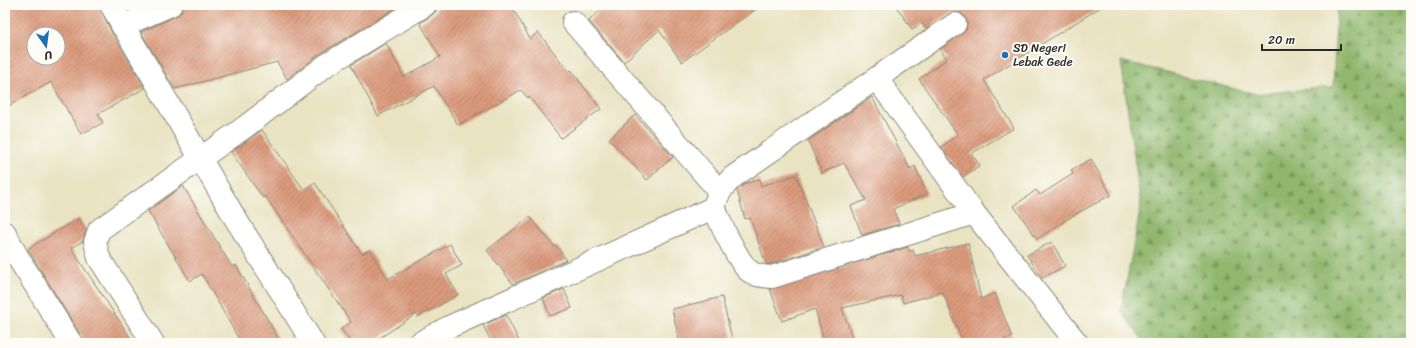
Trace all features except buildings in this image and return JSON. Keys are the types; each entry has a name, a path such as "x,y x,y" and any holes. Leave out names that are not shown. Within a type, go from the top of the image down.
{"street":[{"path":"111,5 122,26 201,157 235,218 313,343"},
{"path":"122,26 171,5"},
{"path":"153,343 99,258 95,242 99,230 245,127 325,66 425,5"},
{"path":"573,22 717,199 721,225 746,269 757,276 772,277 974,213"},
{"path":"420,343 449,327 717,199 732,177 877,79 955,24"},
{"path":"877,79 974,213 1077,343"},
{"path":"5,233 17,256 71,343"}],"green space":[{"path":"1337,5 1411,5 1411,343 1145,343 1121,311 1141,206 1121,61 1256,94 1333,87"}],"place":[{"name":"SD Negeri Lebak Gede","path":"1005,55"}]}
